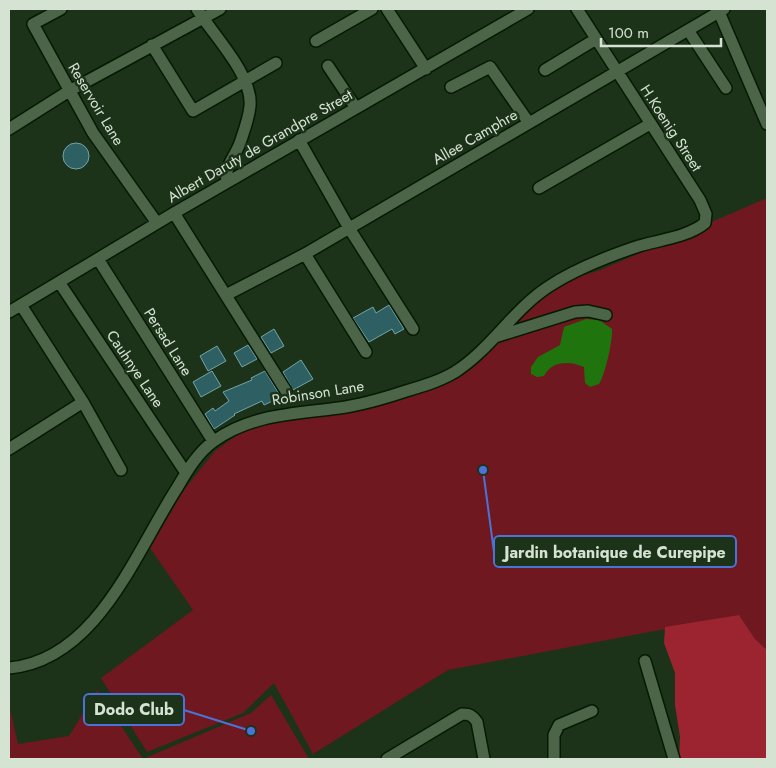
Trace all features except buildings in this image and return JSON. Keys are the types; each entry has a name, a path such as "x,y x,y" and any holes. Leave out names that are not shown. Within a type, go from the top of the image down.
{"street":[{"name":"Reservoir Lane","path":"60,9 33,24 94,133 157,223"},
{"path":"9,129 69,91 152,45 200,14 220,9"},
{"path":"316,41 372,9"},
{"path":"387,9 426,69"},
{"name":"Albert Daruty de Grandpre Street","path":"9,312 227,182 528,9"},
{"name":"H.Koenig Street","path":"577,9 700,200"},
{"path":"722,10 767,124"},
{"name":"Allee Camphre","path":"226,294 305,254 722,10"},
{"path":"200,14 249,87 250,106 238,148 226,170 227,182"},
{"path":"688,30 726,88"},
{"path":"545,70 596,39"},
{"path":"152,45 194,110 276,63"},
{"path":"328,66 356,108"},
{"path":"451,87 490,67 529,123"},
{"path":"539,188 650,124"},
{"path":"299,140 349,228 413,329"},
{"name":"Robinson Lane","path":"9,668 41,661 79,636 96,619 112,598 186,473 213,441 260,418 276,414 342,408 404,392 446,377 477,355 528,303 547,287 636,247 701,226 705,223 706,214 700,200"},
{"path":"174,213 286,391"},
{"path":"305,254 366,352"},
{"name":"Persad Lane","path":"98,259 213,441"},
{"name":"Cauhnye Lane","path":"59,282 186,473"},
{"path":"21,305 82,402 121,470"},
{"path":"496,337 575,312 606,315"},
{"path":"9,449 82,402"},
{"path":"645,661 674,759"},
{"path":"554,759 554,735 560,724 592,711"},
{"path":"395,758 462,714 468,714 474,717 477,722 484,759"}],"shaded area":[{"path":"767,198 767,650 755,639 739,615 448,670 313,754 274,683 243,713 147,752 101,678 193,610 150,548 184,490 215,451 244,430 280,419 349,409 450,382 548,293 570,279 598,271"},
{"path":"586,319 599,320 612,329 608,357 599,384 590,387 585,383 584,367 567,363 552,367 544,376 537,377 531,374 531,367 538,357 560,345 564,327"},
{"path":"739,615 755,639 767,650 767,759 679,759 680,737 675,705 675,673 664,643 665,627"},
{"path":"97,690 143,759 9,759 9,705 18,744 69,736"},
{"path":"271,695 309,759 143,759 251,713"}],"place":[{"name":"Jardin botanique de Curepipe","path":"483,470"},
{"name":"Dodo Club","path":"251,731"}]}
